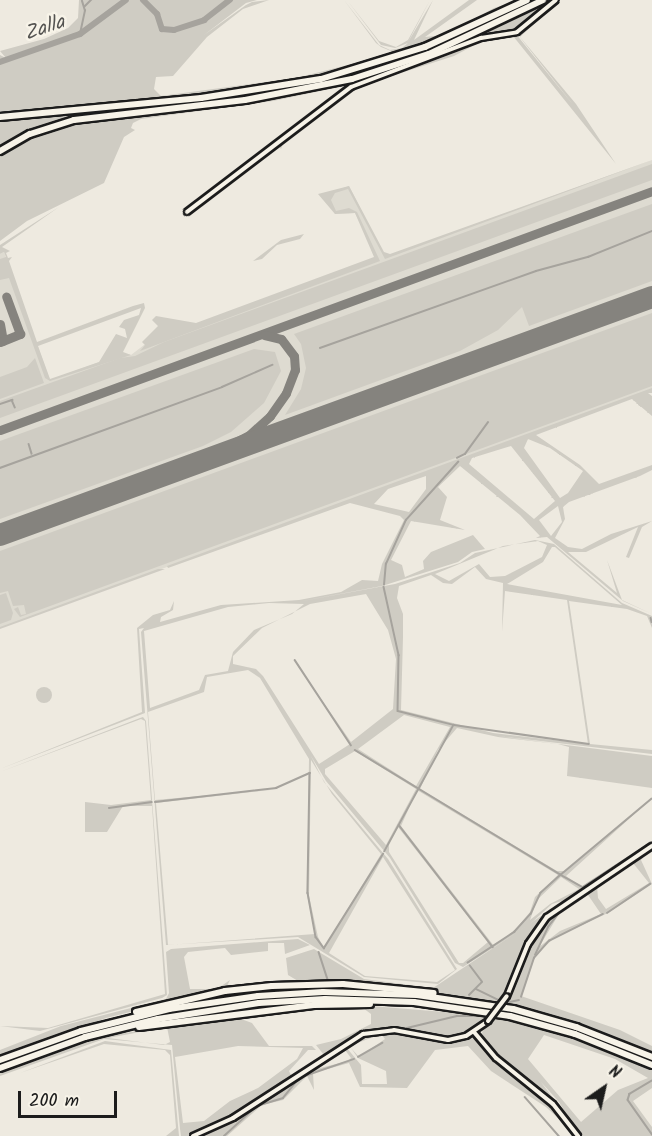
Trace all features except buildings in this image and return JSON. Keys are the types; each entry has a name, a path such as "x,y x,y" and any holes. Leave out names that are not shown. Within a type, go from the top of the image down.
{"highway":[{"path":"0,117 201,98 321,79 425,47 527,0"},
{"path":"0,151 30,134 74,120 245,100 352,79 429,54 543,0"},
{"path":"0,1060 81,1031 194,1004 286,994 391,993 467,1001 576,1027 652,1057"},
{"path":"0,1068 111,1030 314,1005 414,1002 543,1024 652,1065"}],"street":[{"path":"187,212 351,87 486,37 517,32 556,0"},
{"path":"193,1136 233,1118 363,1034 393,1030 448,1040 474,1032 488,1021 507,996 528,945 547,917 652,846"},
{"path":"474,1032 496,1058 554,1104 578,1136"}],"shaded area":[{"path":"79,0 257,0 246,3 204,35 246,5 269,0 243,9 207,37 173,76 156,77 154,89 161,96 296,78 391,54 391,51 381,47 376,43 344,0 379,45 390,50 402,48 408,43 395,48 381,45 347,0 379,41 396,47 408,40 430,0 408,42 433,0 414,40 469,0 477,0 425,37 444,35 494,8 520,0 441,37 396,55 308,78 182,96 0,114 0,55 6,58 0,51 44,39 68,28 78,18"},
{"path":"532,0 538,0 427,52 349,77 242,98 70,118 0,149 0,119 205,100 325,81 426,49"},
{"path":"548,0 553,0 519,30 485,35 394,72 349,87 209,194 344,86 273,101 141,119 133,123 131,128 135,130 124,137 104,183 27,221 0,241 0,154 28,139 81,122 231,105 347,83 453,47"},
{"path":"560,0 520,37 576,104 616,164 513,36 484,40 454,56 354,88 284,141 281,149 278,145 356,86 400,73 494,36 516,34 574,106 519,36"},
{"path":"652,160 652,390 0,628 0,254 4,252 50,380 124,353 131,355 144,345 378,259 355,213 335,214 326,194 349,186 385,257"},
{"path":"652,160 385,259 348,189 335,193 331,200 336,211 349,208 357,212 380,261 140,351 145,345 142,342 158,326 152,320 156,316 196,323 374,257 355,213 335,214 318,194 349,186 384,252 390,254"},
{"path":"652,164 652,180 0,418 0,401 120,358 135,356 164,342"},
{"path":"652,204 652,281 529,326 522,307 498,330 460,351 285,415 301,389 306,368 301,344 294,334"},
{"path":"59,207 2,247 10,251 6,253 8,258 12,257 9,261 37,342 144,303 145,308 123,352 131,355 50,381 45,378 9,278 0,280 0,259 6,257 4,252 0,254 0,245","holes":["141,308 139,315 124,320 119,327 125,329 127,338 116,334 99,362 50,379 38,346"]},
{"path":"304,234 300,239 277,245 262,259 253,261 281,240"},
{"path":"652,313 652,386 20,617 14,609 18,607 21,615 26,614 24,605 13,606 8,591 0,593 0,551"},
{"path":"254,349 275,352 281,371 264,403 231,432 203,446 0,519 0,441"},
{"path":"35,358 44,383 0,399 0,377 27,367"},
{"path":"652,388 652,393 648,393 652,396 652,416 632,399 536,435 580,465 599,484 652,465 652,470 640,476 569,502 563,507 565,519 555,538 568,547 582,549 611,534 652,521 642,527 629,558 626,557 638,527 586,552 568,552 617,593 607,560 622,600 652,614 623,601 547,537 536,538 540,536 520,515 460,466 438,487 447,497 440,520 465,530 411,521 391,560 402,565 405,577 424,569 423,561 431,552 473,535 485,549 472,552 458,562 382,586 297,602 395,584 460,563 475,553 498,548 435,574 449,581 479,564 490,577 505,576 542,557 547,545 538,541 516,544 535,540 554,544 622,603 652,616 652,628 647,616 627,609 569,601 590,744 652,750 652,754 497,736 652,756 652,788 567,776 569,747 498,737 457,728 438,750 420,789 557,871 565,871 652,798 566,876 582,887 652,844 562,901 552,904 529,925 463,967 455,963 390,858 326,781 311,756 321,777 311,760 309,896 318,937 324,948 381,854 326,785 388,859 457,969 438,984 364,977 298,937 177,944 315,934 307,895 309,759 260,678 248,670 207,677 204,692 148,712 155,800 279,789 156,803 168,945 166,945 141,632 144,628 139,629 145,713 0,769 142,712 137,628 153,615 170,610 174,601 173,610 161,617 160,622 221,605 299,600 341,592 362,580 378,581 382,564 404,520 400,516 350,503 168,568 167,566","holes":["528,439 550,448 583,471 568,493 560,498 524,448","511,446 555,501 534,519 469,464 472,458","426,476 426,489 409,512 374,504 388,489","558,506 562,522 551,536 539,520","552,547 555,547 622,605 507,584 543,562","475,567 486,579 503,583 502,632 505,591 567,600 588,744 493,733 401,710 403,614 397,598 399,586 431,575 443,583 452,584","366,594 388,630 396,659 393,709 351,742 294,660 350,744 319,764 263,676 256,669 233,664 233,656 262,628 279,619 254,630 233,652 228,671 205,675 199,690 150,708 144,631 228,607 269,603 304,604 295,612 310,604","404,715 450,727 416,786 358,749","355,751 416,789 386,845 325,774 325,769","417,790 558,875 535,897 530,912 516,929 494,946 401,826","398,827 488,942 463,963 459,963 389,852 389,845","383,857 455,970 437,982 365,976 329,953","561,877 579,889 550,904 530,920 537,900"]},
{"path":"158,569 165,569 0,629 0,627"},
{"path":"6,593 13,613 11,620 0,624 0,595"},
{"path":"41,687 47,687 52,695 50,701 41,703 36,698 36,692"},
{"path":"143,717 146,721 167,995 40,1031 0,1026 48,1028 165,994 152,806 123,806 107,832 85,832 85,802 111,805 151,800 145,721 141,719 0,772"},
{"path":"652,847 641,860 652,884 608,913 554,938 535,956 521,996 620,1030 652,1046 652,1053 565,1020 495,1002 371,983 298,981 288,975 286,958 314,949 364,979 433,988 547,912 524,949 506,995 509,997 530,946 550,917 584,894 559,914 539,947 560,931 601,914 586,892","holes":["633,863 649,883 606,909 598,898 597,886"]},
{"path":"298,939 310,945 285,954 284,943 268,943 268,951 231,955 225,948 188,952 184,957 190,989 217,989 230,980 226,988 106,1018 0,1057 0,1050 61,1026 166,999 169,993 166,952 171,949"},
{"path":"337,985 385,990 281,991 169,1006 264,988"},
{"path":"328,995 447,1003 258,1001 212,1007 116,1026 184,1009 258,999"},
{"path":"330,1003 168,1020 256,1007"},
{"path":"466,1005 513,1012 592,1035 652,1062 552,1024"},
{"path":"371,1006 494,1016 575,1037 627,1056 652,1068 652,1088 633,1101 652,1127 652,1136 580,1136 559,1102 541,1082 568,1118 484,1041 482,1032 490,1023 487,1020 467,1033 448,1038 373,1028 324,1055 316,1045 341,1039 371,1024 371,1014 363,1008 316,1009","holes":["544,1035 615,1059 648,1078 618,1090 581,1122 528,1059"]},
{"path":"233,1016 252,1023 269,1046 312,1046 316,1050 308,1050 289,1071 292,1077 237,1113 190,1136 181,1136 172,1045 165,1044 170,1042 167,1027 108,1038 145,1043 104,1039 0,1076 0,1071 100,1037","holes":["238,1046 303,1048 297,1059 258,1088 230,1101 204,1121 183,1123 175,1057"]},
{"path":"111,1028 0,1065 59,1041"},
{"path":"388,1032 438,1042 474,1038 496,1061 552,1106 577,1136 546,1107 491,1071 468,1046 435,1050 407,1088 360,1087 349,1063 313,1073 314,1090 307,1076 283,1100 262,1105 227,1136 196,1136 237,1118 346,1047 361,1065 362,1084 387,1084 386,1071 358,1058 351,1048 359,1057 385,1039 381,1034 355,1044 356,1041","holes":["345,1050 351,1058 348,1061 312,1070"]},
{"path":"105,1041 171,1050 179,1136 166,1136 176,1128 170,1055 165,1050 104,1044 20,1073"}],"waterway":[{"path":"84,7 91,0"},
{"name":"Zalla","path":"0,62 80,34 126,0"},
{"name":"Zalla","path":"143,0 157,14 162,29 174,30 204,20 230,0"},
{"path":"80,34 85,11 82,1"},
{"path":"320,348 536,271 588,257 652,231"},
{"path":"0,468 222,387 272,365"},
{"path":"0,404 12,400 15,407"},
{"path":"457,458 465,454 488,422"},
{"path":"29,444 32,454"},
{"path":"384,585 386,564 406,520 458,462"},
{"path":"384,587 399,655 398,711 454,725 385,851"},
{"path":"651,618 652,622"},
{"path":"295,660 351,745"},
{"path":"454,725 589,744"},
{"path":"355,750 561,875 541,893 531,914 515,932 468,963"},
{"path":"155,802 276,788 310,773 308,893 316,937 324,948 383,854"},
{"path":"652,799 561,875 583,887 652,842"},
{"path":"109,808 152,802"},
{"path":"399,825 493,947"},
{"path":"636,859 652,849"},
{"path":"607,913 650,884"},
{"path":"535,955 548,927 563,908"},
{"path":"521,997 534,958 549,941 603,914"},
{"path":"319,952 328,980"},
{"path":"469,995 482,982 470,966"},
{"path":"476,989 505,1003 519,1000"},
{"path":"407,1028 457,1016 479,1016"},
{"path":"358,1057 382,1043"},
{"path":"224,1136 257,1106 283,1098 299,1078 354,1059"},
{"path":"652,1081 630,1094 628,1100 652,1134"},
{"path":"525,1097 559,1136"}],"taxiway":[{"path":"0,430 652,191"},
{"path":"0,342 20,334 6,296"},
{"path":"0,324 3,341"},
{"path":"192,465 249,435 270,416 286,393 295,370 294,356 281,339 264,335"}],"runway":[{"path":"0,535 652,297"}]}
